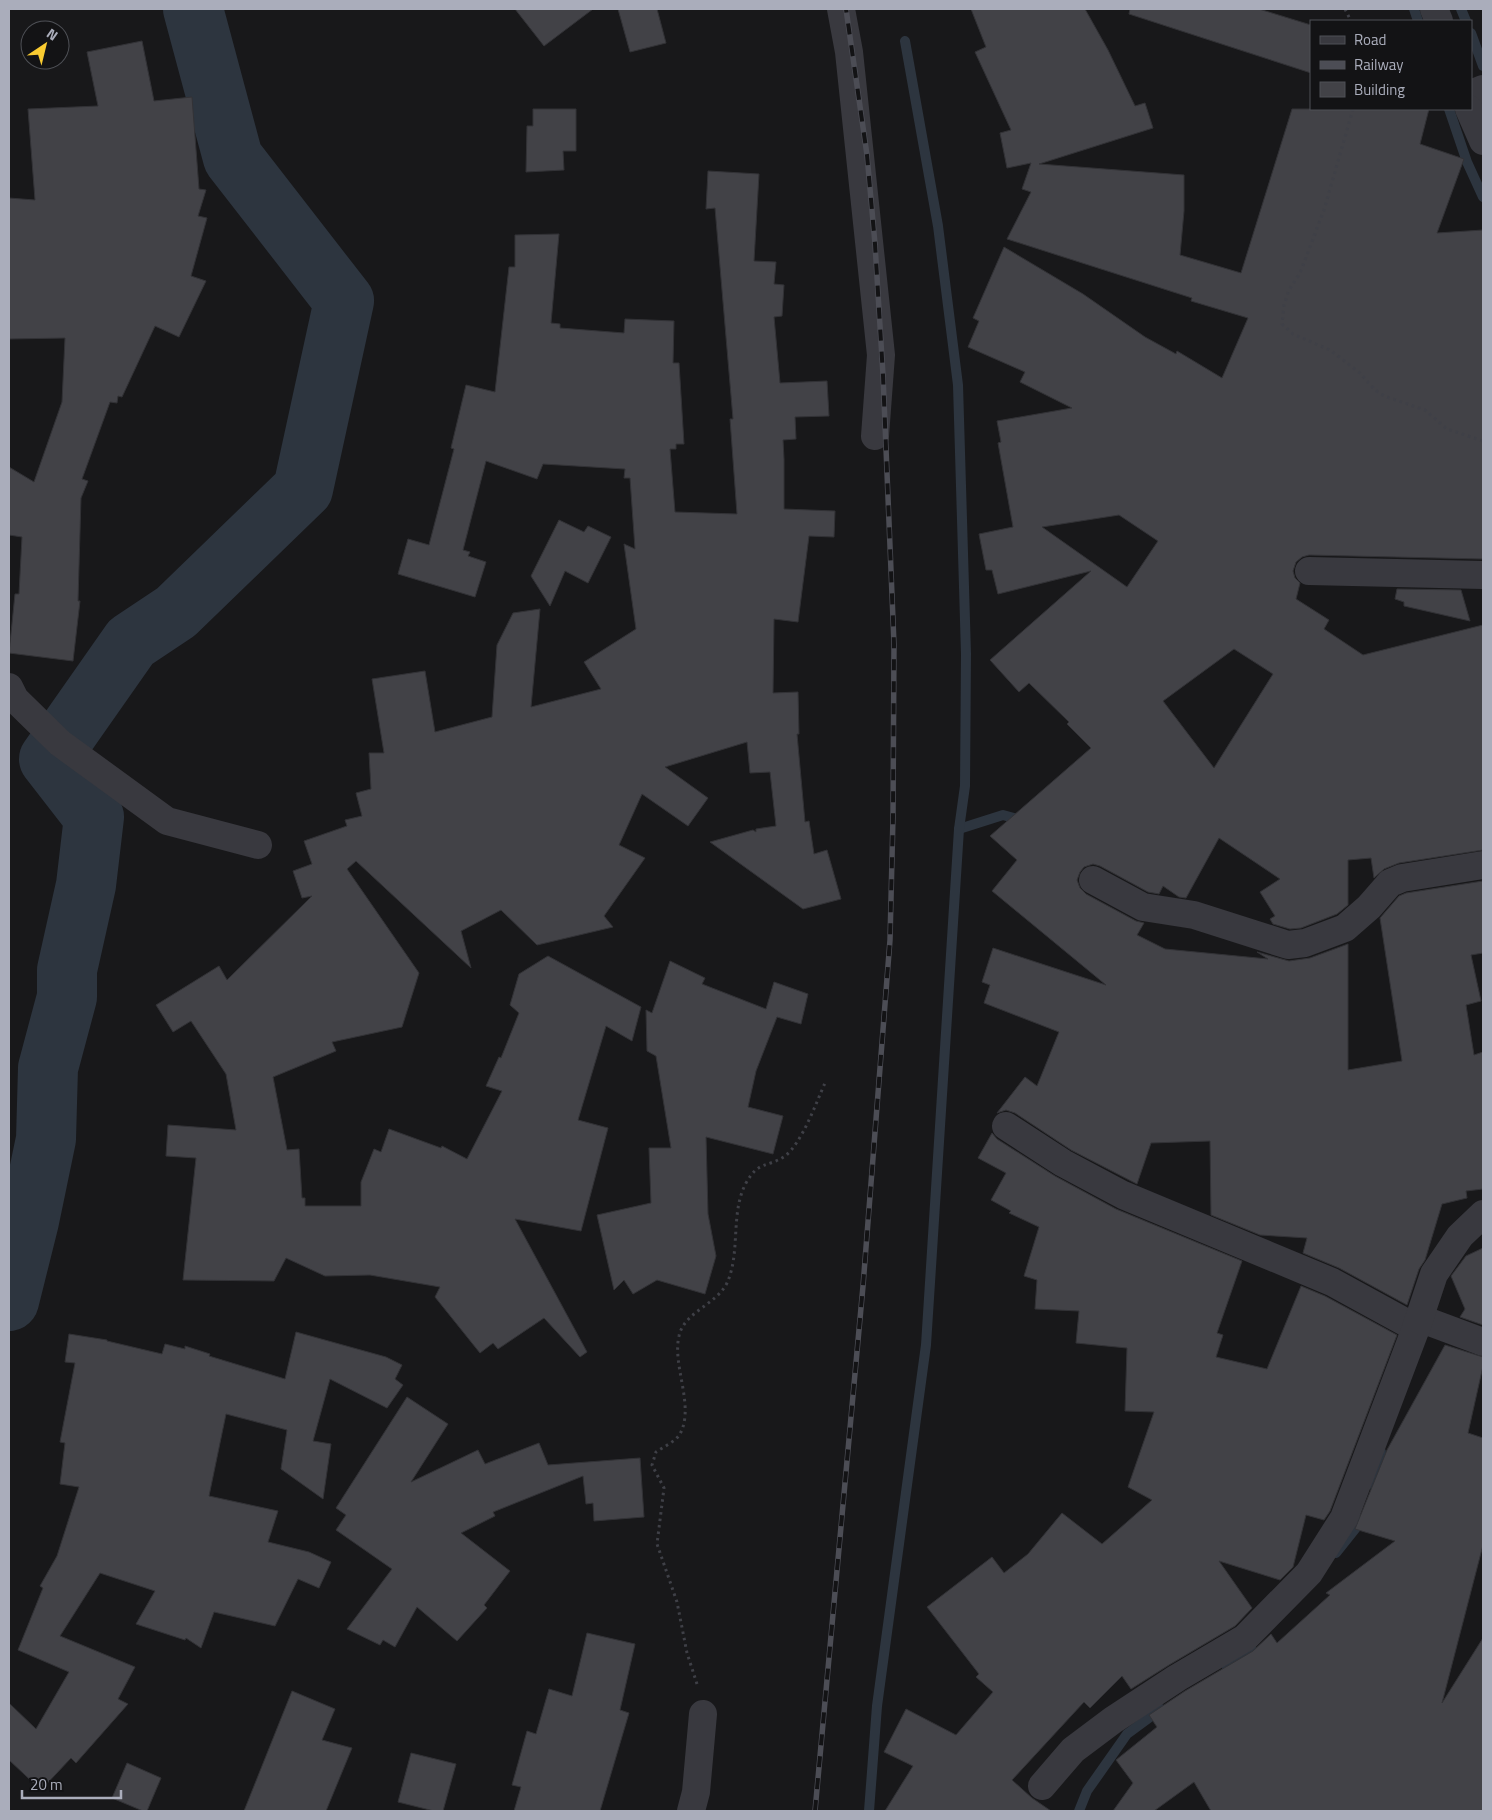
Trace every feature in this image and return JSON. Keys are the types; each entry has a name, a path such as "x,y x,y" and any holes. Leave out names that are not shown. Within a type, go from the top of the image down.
{"street":[{"path":"841,9 850,52 881,355 875,436"},
{"path":"1469,110 1483,141"},
{"path":"1309,571 1483,576"},
{"path":"9,687 15,699 60,742 167,821 258,845"},
{"path":"1093,880 1144,907 1194,915 1288,945 1305,943 1344,928 1370,907 1390,883 1402,878 1483,865"},
{"path":"1006,1126 1063,1163 1123,1195 1332,1282 1416,1328"},
{"path":"1042,1786 1073,1750 1113,1720 1177,1678 1245,1638 1309,1573 1344,1518 1416,1328 1434,1274 1460,1236 1483,1214"},
{"path":"1416,1328 1424,1320 1483,1342"},
{"path":"691,1811 696,1792 703,1714"}],"path":[{"path":"1353,110 1324,210 1300,273 1289,290 1284,306 1282,324 1292,334 1330,350 1360,373 1374,389 1384,396 1425,410 1447,429 1483,441"},
{"path":"703,1714 699,1688 687,1653 677,1602 657,1544 664,1488 652,1465 656,1452 680,1434 685,1417 677,1357 679,1335 684,1324 720,1293 726,1283 736,1237 739,1202 745,1185 754,1169 785,1155 802,1134 825,1083"}],"building":[{"path":"515,9 593,9 544,46"},
{"path":"618,9 657,9 666,43 630,52"},
{"path":"971,9 1085,9 1108,50 1135,106 1145,103 1153,128 1039,164 1184,175 1184,211 1180,255 1241,273 1292,109 1429,110 1420,144 1464,159 1437,233 1483,230 1483,559 1309,555 1302,557 1296,562 1293,571 1295,578 1300,583 1296,599 1329,620 1324,629 1363,655 1483,625 1483,850 1399,863 1384,869 1374,878 1371,858 1348,860 1348,905 1337,914 1301,928 1290,929 1273,924 1270,919 1275,916 1260,892 1280,879 1219,838 1186,898 1179,897 1163,886 1159,894 1148,892 1093,864 1084,867 1077,880 1080,888 1086,894 1136,921 1144,923 1137,935 1165,949 1268,959 1257,952 1289,961 1310,958 1348,944 1348,1070 1402,1061 1380,918 1399,896 1406,893 1483,881 1483,953 1471,955 1481,1001 1466,1005 1474,1055 1483,1052 1483,1189 1466,1191 1467,1198 1442,1204 1425,1260 1419,1269 1407,1305 1339,1268 1303,1253 1307,1238 1260,1235 1211,1215 1210,1141 1151,1143 1137,1184 1071,1150 1015,1113 1006,1110 997,1113 1025,1077 1037,1086 1059,1032 984,1003 990,985 982,982 993,948 1106,985 992,891 1017,860 990,836 1091,748 1067,724 1069,722 1029,683 1019,692 990,660 1091,571 998,594 992,570 986,570 979,534 1013,527 998,443 1001,442 997,421 1072,408 1020,382 1025,372 968,347 979,321 973,318 1004,247 1083,294 1145,337 1176,354 1177,351 1222,378 1248,318 1191,301 1192,298 1007,239 1031,192 1022,189 1031,163 1007,168 1000,133 1011,130 975,52 986,47","holes":["1119,515 1158,541 1127,587 1042,527","1234,649 1273,674 1214,768 1163,701"]},
{"path":"1130,9 1259,9 1310,25 1310,73 1129,14"},
{"path":"142,41 154,101 192,97 199,189 206,190 198,216 207,218 191,276 206,281 179,337 155,326 122,397 118,396 117,403 110,402 82,479 88,481 81,498 78,601 80,601 73,661 9,653 15,594 19,594 22,537 9,535 9,467 34,482 62,402 65,338 9,339 9,198 35,200 28,109 98,106 87,52"},
{"path":"533,109 576,109 576,151 563,151 564,170 526,172 527,126 533,126"},
{"path":"708,171 759,174 754,261 776,262 774,284 784,285 782,316 774,317 780,383 827,381 829,416 795,417 796,439 783,440 784,509 835,511 834,537 809,536 798,622 774,619 773,693 798,692 799,734 797,734 805,822 809,821 814,854 827,850 841,899 803,909 710,842 753,830 756,832 756,829 776,826 770,772 750,773 747,742 665,767 708,798 688,826 642,794 619,845 645,858 604,916 613,927 537,945 501,910 461,931 471,968 356,861 347,869 419,973 402,1027 332,1042 336,1051 273,1077 287,1150 299,1149 302,1198 305,1198 305,1206 361,1206 361,1182 374,1149 381,1152 389,1129 441,1148 442,1146 467,1159 502,1091 486,1086 499,1057 501,1058 519,1013 510,1005 519,974 548,956 641,1007 632,1041 606,1026 578,1120 608,1128 581,1231 515,1219 587,1352 580,1357 544,1318 498,1349 493,1343 480,1353 435,1297 440,1287 370,1275 325,1276 286,1258 274,1281 183,1280 196,1158 166,1156 168,1125 236,1130 226,1074 191,1021 173,1032 156,1005 219,966 227,980 312,896 302,898 293,871 312,864 304,841 347,826 345,820 362,816 356,793 371,789 369,753 384,753 372,679 425,671 435,732 492,717 497,645 513,613 540,609 531,707 601,689 584,662 636,629 624,544 635,549 630,478 624,478 625,469 543,464 537,479 486,461 463,550 470,552 468,556 486,562 475,597 398,574 408,539 429,545 454,449 451,448 466,385 495,392 509,267 515,267 515,235 559,234 551,323 560,324 560,328 624,333 625,319 674,321 673,363 679,363 684,444 676,444 676,449 670,449 675,512 737,514 730,419 733,419 715,208 706,209"},
{"path":"559,520 584,532 588,526 611,537 588,583 565,571 550,606 531,576"},
{"path":"1397,589 1461,590 1470,621 1404,606 1404,602 1395,599"},
{"path":"670,961 705,978 702,984 766,1009 774,982 808,994 801,1024 777,1017 756,1071 748,1107 783,1116 773,1154 706,1137 708,1214 716,1256 705,1294 657,1280 633,1294 624,1280 614,1290 597,1215 651,1203 649,1148 671,1148 656,1056 647,1051 646,1010 652,1013"},
{"path":"992,1133 997,1139 1055,1176 1116,1209 1242,1261 1217,1333 1223,1335 1216,1357 1267,1369 1301,1286 1325,1296 1397,1335 1330,1511 1324,1520 1306,1515 1293,1567 1280,1580 1219,1561 1252,1608 1235,1626 1131,1689 1122,1676 1090,1708 1084,1702 1012,1780 1032,1798 1051,1811 885,1811 913,1766 884,1752 906,1709 956,1735 993,1692 976,1677 979,1674 927,1607 992,1557 1004,1573 1028,1554 1062,1513 1102,1544 1152,1500 1128,1487 1154,1412 1125,1411 1127,1348 1076,1343 1079,1311 1035,1309 1037,1280 1024,1276 1039,1227 1009,1213 1011,1211 991,1200 1006,1173 978,1158"},
{"path":"1483,1248 1483,1325 1460,1317 1465,1309 1451,1276 1466,1256"},
{"path":"296,1332 386,1357 402,1365 395,1379 403,1385 387,1408 330,1379 313,1441 331,1444 323,1499 281,1469 287,1430 226,1414 209,1496 278,1511 268,1542 309,1552 331,1562 319,1588 298,1579 275,1626 214,1612 201,1648 186,1638 185,1640 136,1624 155,1591 100,1573 60,1636 135,1667 118,1699 128,1704 76,1763 71,1758 41,1790 9,1760 9,1703 36,1729 69,1672 18,1650 43,1588 40,1586 57,1556 79,1487 60,1484 65,1443 60,1442 75,1363 65,1362 69,1334 107,1340 162,1354 165,1344 185,1349 185,1346 210,1354 209,1356 285,1379"},
{"path":"1445,1345 1483,1357 1483,1366 1468,1433 1483,1438 1483,1545 1442,1703 1483,1638 1483,1811 1211,1811 1194,1782 1154,1811 1113,1811 1133,1783 1116,1760 1157,1727 1149,1715 1185,1691 1253,1651 1271,1634 1277,1643 1330,1595 1326,1593 1395,1541 1355,1529 1387,1450"},
{"path":"407,1397 448,1424 411,1482 478,1450 485,1464 539,1443 548,1465 640,1458 644,1517 594,1521 593,1503 586,1504 583,1476 493,1512 495,1516 461,1533 510,1571 484,1605 487,1608 457,1641 417,1607 395,1647 383,1640 380,1645 347,1629 392,1569 336,1530 346,1515 336,1508"},
{"path":"587,1633 635,1644 620,1710 629,1713 600,1811 514,1811 521,1787 512,1785 527,1731 536,1734 549,1689 572,1696"},
{"path":"292,1691 335,1709 322,1740 352,1748 326,1811 244,1811"},
{"path":"411,1753 456,1764 443,1811 434,1811 398,1802"},
{"path":"127,1763 161,1778 147,1811 112,1798"}],"waterway":[{"path":"9,1301 29,1221 46,1139 48,1068 67,997 67,970 86,885 94,817 49,759 131,642 176,612 303,489 344,301 233,158 193,9"},
{"path":"1414,9 1418,20"},
{"path":"1461,9 1466,20"},
{"path":"1472,36 1483,66"},
{"path":"869,1811 877,1706 926,1345 959,829 965,786 966,654 958,385 938,226 905,41"},
{"path":"1449,110 1467,162 1483,197"},
{"path":"959,829 1003,815 1024,821"},
{"path":"1375,1487 1381,1452"},
{"path":"1336,1553 1363,1519"},
{"path":"1227,1668 1251,1647"},
{"path":"1079,1811 1087,1791 1127,1734 1161,1709"}],"railway":[{"path":"815,1811 863,1286 890,940 893,817 894,644 883,375 875,244 867,155 846,9"}]}
